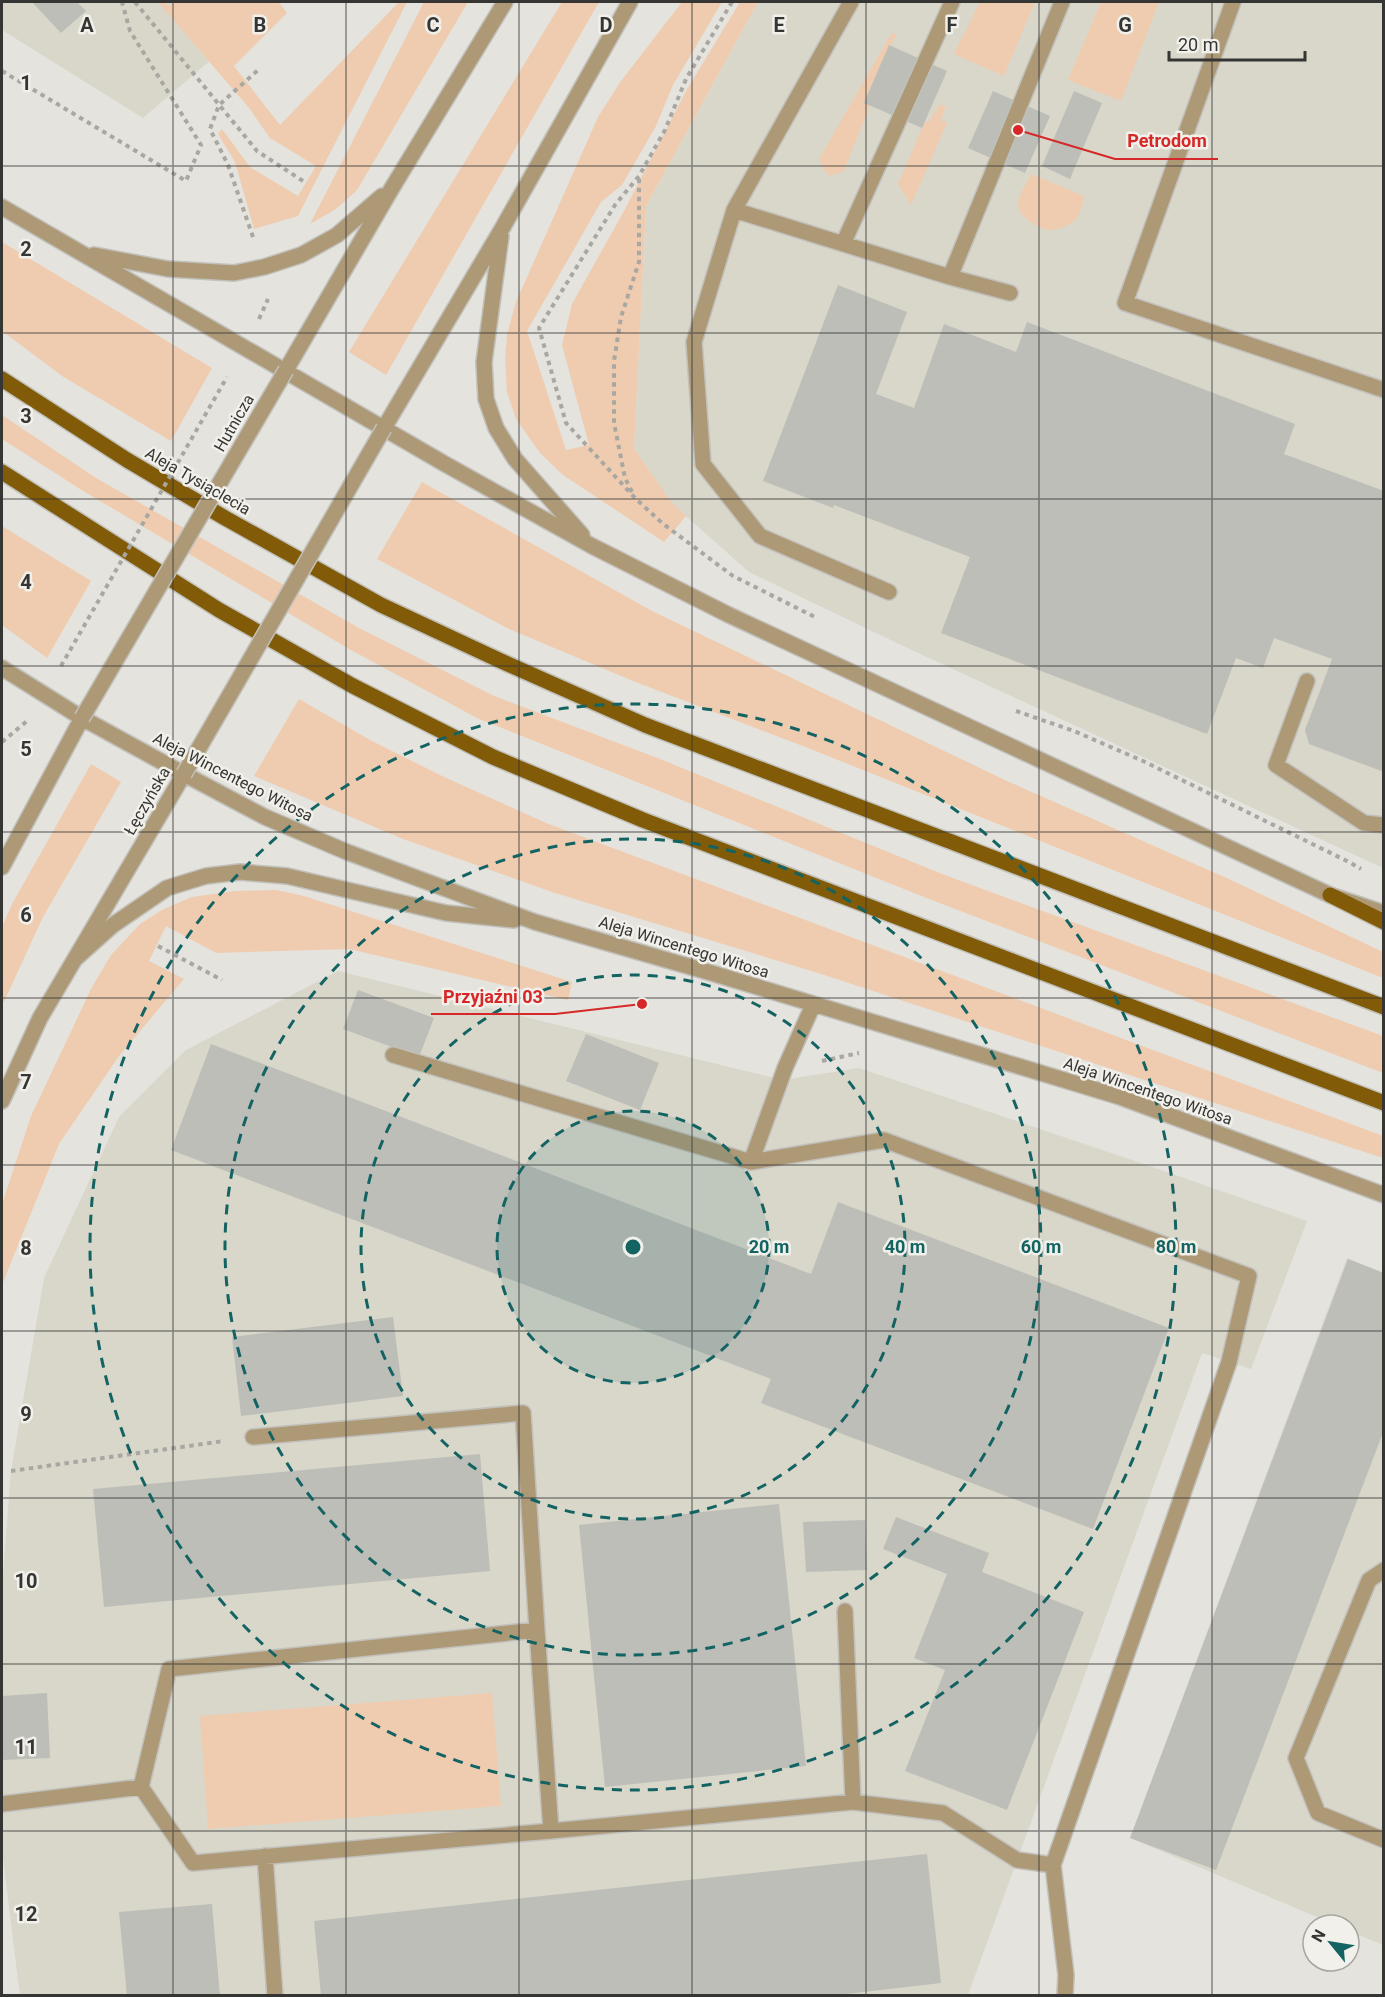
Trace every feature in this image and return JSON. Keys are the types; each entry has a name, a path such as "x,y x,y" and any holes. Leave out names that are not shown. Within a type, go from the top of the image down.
{"main road":[{"name":"Aleja Tysiąclecia","path":"2,379 225,518 381,605 501,661 645,724 1383,1007"},
{"path":"2,472 219,610 353,686 493,757 643,820 1383,1103"},
{"path":"1330,896 1383,921"}],"street":[{"name":"Hutnicza","path":"2,867 82,718 392,188 505,2"},
{"path":"384,428 630,2"},
{"path":"851,2 734,210 694,342 703,464 760,536 889,592"},
{"path":"843,244 952,2"},
{"path":"950,278 1062,2"},
{"path":"1233,2 1125,303 1383,390"},
{"path":"82,252 168,269 234,273 264,267 301,255 337,235 392,188"},
{"path":"2,207 592,546 739,620 1330,896 1383,913"},
{"path":"734,210 950,278 1010,293"},
{"path":"502,227 484,362 486,399 496,428 515,459 592,546"},
{"name":"Łęczyńska","path":"2,1101 40,1018 384,428"},
{"name":"Aleja Wincentego Witosa","path":"2,668 82,718 184,774 265,817 347,852 535,922 1120,1097 1383,1195"},
{"path":"1307,681 1276,765 1364,823 1383,825"},
{"path":"75,959 113,925 167,888 206,876 240,872 286,876 446,913 535,922"},
{"path":"751,1162 785,1068 813,1005"},
{"path":"393,1055 751,1162 884,1140 1250,1276 1229,1362 1053,1865 1066,1975 1065,1995"},
{"path":"253,1437 523,1413 551,1831"},
{"path":"1383,1570 1369,1580 1296,1758 1318,1813 1383,1840"},
{"path":"845,1611 853,1803"},
{"path":"537,1630 169,1669 141,1787 193,1863 853,1803 943,1813 1017,1860 1053,1865"},
{"path":"2,1804 141,1787"},
{"path":"265,1856 275,1995"}],"path":[{"path":"2,70 186,182 201,145 130,31 122,2"},
{"path":"135,2 256,151 306,183"},
{"path":"732,2 686,79 665,130 639,176 615,205 540,328 566,423 635,498 662,523 733,576 819,619"},
{"path":"255,240 228,165 210,129 219,105 258,70"},
{"path":"635,498 625,478 614,423 614,361 621,317 639,262 639,176"},
{"path":"258,323 272,291"},
{"path":"61,666 227,376"},
{"path":"1006,706 1074,731 1143,761 1365,872"},
{"path":"2,742 27,721"},
{"path":"158,946 222,980"},
{"path":"11,1471 253,1437"}],"shaded area":[{"path":"2,2 278,2 143,118 2,30"},
{"path":"158,2 165,2 168,6 174,2 279,2 287,13 234,66 280,125 399,2 407,2 298,216 254,229 235,162 218,134 222,129 250,167 298,196 316,166 270,138 249,108"},
{"path":"424,2 468,2 357,190 336,209 310,224"},
{"path":"562,2 599,2 386,375 349,352"},
{"path":"682,2 722,2 673,85 656,126 622,185 601,202 527,331 566,450 589,445 562,345 572,304 624,211 686,91 740,2 758,2 646,206 634,448 671,502 686,516 664,542 563,475 540,453 516,419 507,392 505,359 507,334 516,302 598,117 621,81"},
{"path":"758,2 1383,2 1383,868 901,645 749,572 671,503 634,448 646,206"},
{"path":"980,2 1035,2 1004,76 954,54"},
{"path":"1101,2 1159,2 1121,101 1068,80"},
{"path":"897,33 864,102 870,105 844,171 830,176 825,172 819,159 891,34"},
{"path":"939,105 946,106 941,120 947,123 911,205 898,184 925,121 929,122"},
{"path":"1031,174 1084,196 1080,213 1074,221 1062,228 1048,230 1033,224 1024,217 1018,200"},
{"path":"2,242 212,368 171,441 62,376 2,331"},
{"path":"2,415 96,478 359,628 494,696 660,759 942,874 1383,1036 1383,1073 929,899 477,718 349,649 80,489 2,439"},
{"path":"422,482 652,611 1007,781 1231,880 1383,952 1383,978 808,748 633,681 509,629 377,559"},
{"path":"2,526 91,581 47,658 2,625"},
{"path":"299,699 372,741 442,776 546,823 1383,1136 1383,1158 818,973 555,893 403,839 254,776"},
{"path":"91,764 121,782 43,917 2,1006 2,927 12,904"},
{"path":"276,890 304,896 572,982 568,1000 349,949 216,953 166,926 149,961 184,979 119,1056 59,1144 2,1285 2,1204 31,1116 92,987 111,955 140,924 162,910 192,897 235,891"},
{"path":"338,971 782,1080 859,1068 1307,1221 1251,1369 1202,1353 968,1995 20,1996 2,1850 2,1587 11,1471 44,1278 119,1117 186,1050"},
{"path":"1347,1258 1383,1273 1383,1945 1361,1936 1361,1913 1308,1913 1130,1838"},
{"path":"492,1693 501,1806 208,1829 200,1716"}],"building":[{"path":"32,2 77,2 86,11 61,33"},
{"path":"889,45 947,71 922,128 864,103"},
{"path":"993,91 1050,116 1025,173 968,148"},
{"path":"1074,91 1102,103 1070,179 1042,166"},
{"path":"838,285 907,312 876,394 914,408 944,324 1016,352 1027,322 1295,424 1284,454 1384,491 1384,772 1309,744 1305,730 1332,659 1274,638 1263,668 1236,658 1207,734 941,633 970,557 834,505 833,508 763,481"},
{"path":"358,990 434,1018 419,1057 343,1029"},
{"path":"586,1034 659,1063 640,1110 566,1081"},
{"path":"211,1044 811,1274 838,1202 1169,1328 1093,1529 761,1403 771,1379 171,1150"},
{"path":"1348,1259 1384,1273 1384,1430 1216,1870 1130,1838"},
{"path":"393,1317 403,1396 241,1416 232,1337"},
{"path":"480,1454 490,1571 104,1607 93,1489"},
{"path":"779,1504 806,1766 605,1787 579,1525"},
{"path":"896,1517 989,1553 982,1572 1084,1612 1007,1810 905,1771 945,1670 914,1658 947,1574 883,1549"},
{"path":"865,1520 867,1570 806,1572 803,1522"},
{"path":"47,1693 50,1758 2,1760 2,1696"},
{"path":"927,1854 941,1983 829,1996 321,1996 314,1921"},
{"path":"212,1904 220,1996 127,1996 119,1912"}],"place":[{"name":"Petrodom","path":"1018,130"},
{"name":"Przyjaźni 03","path":"642,1004"}]}
